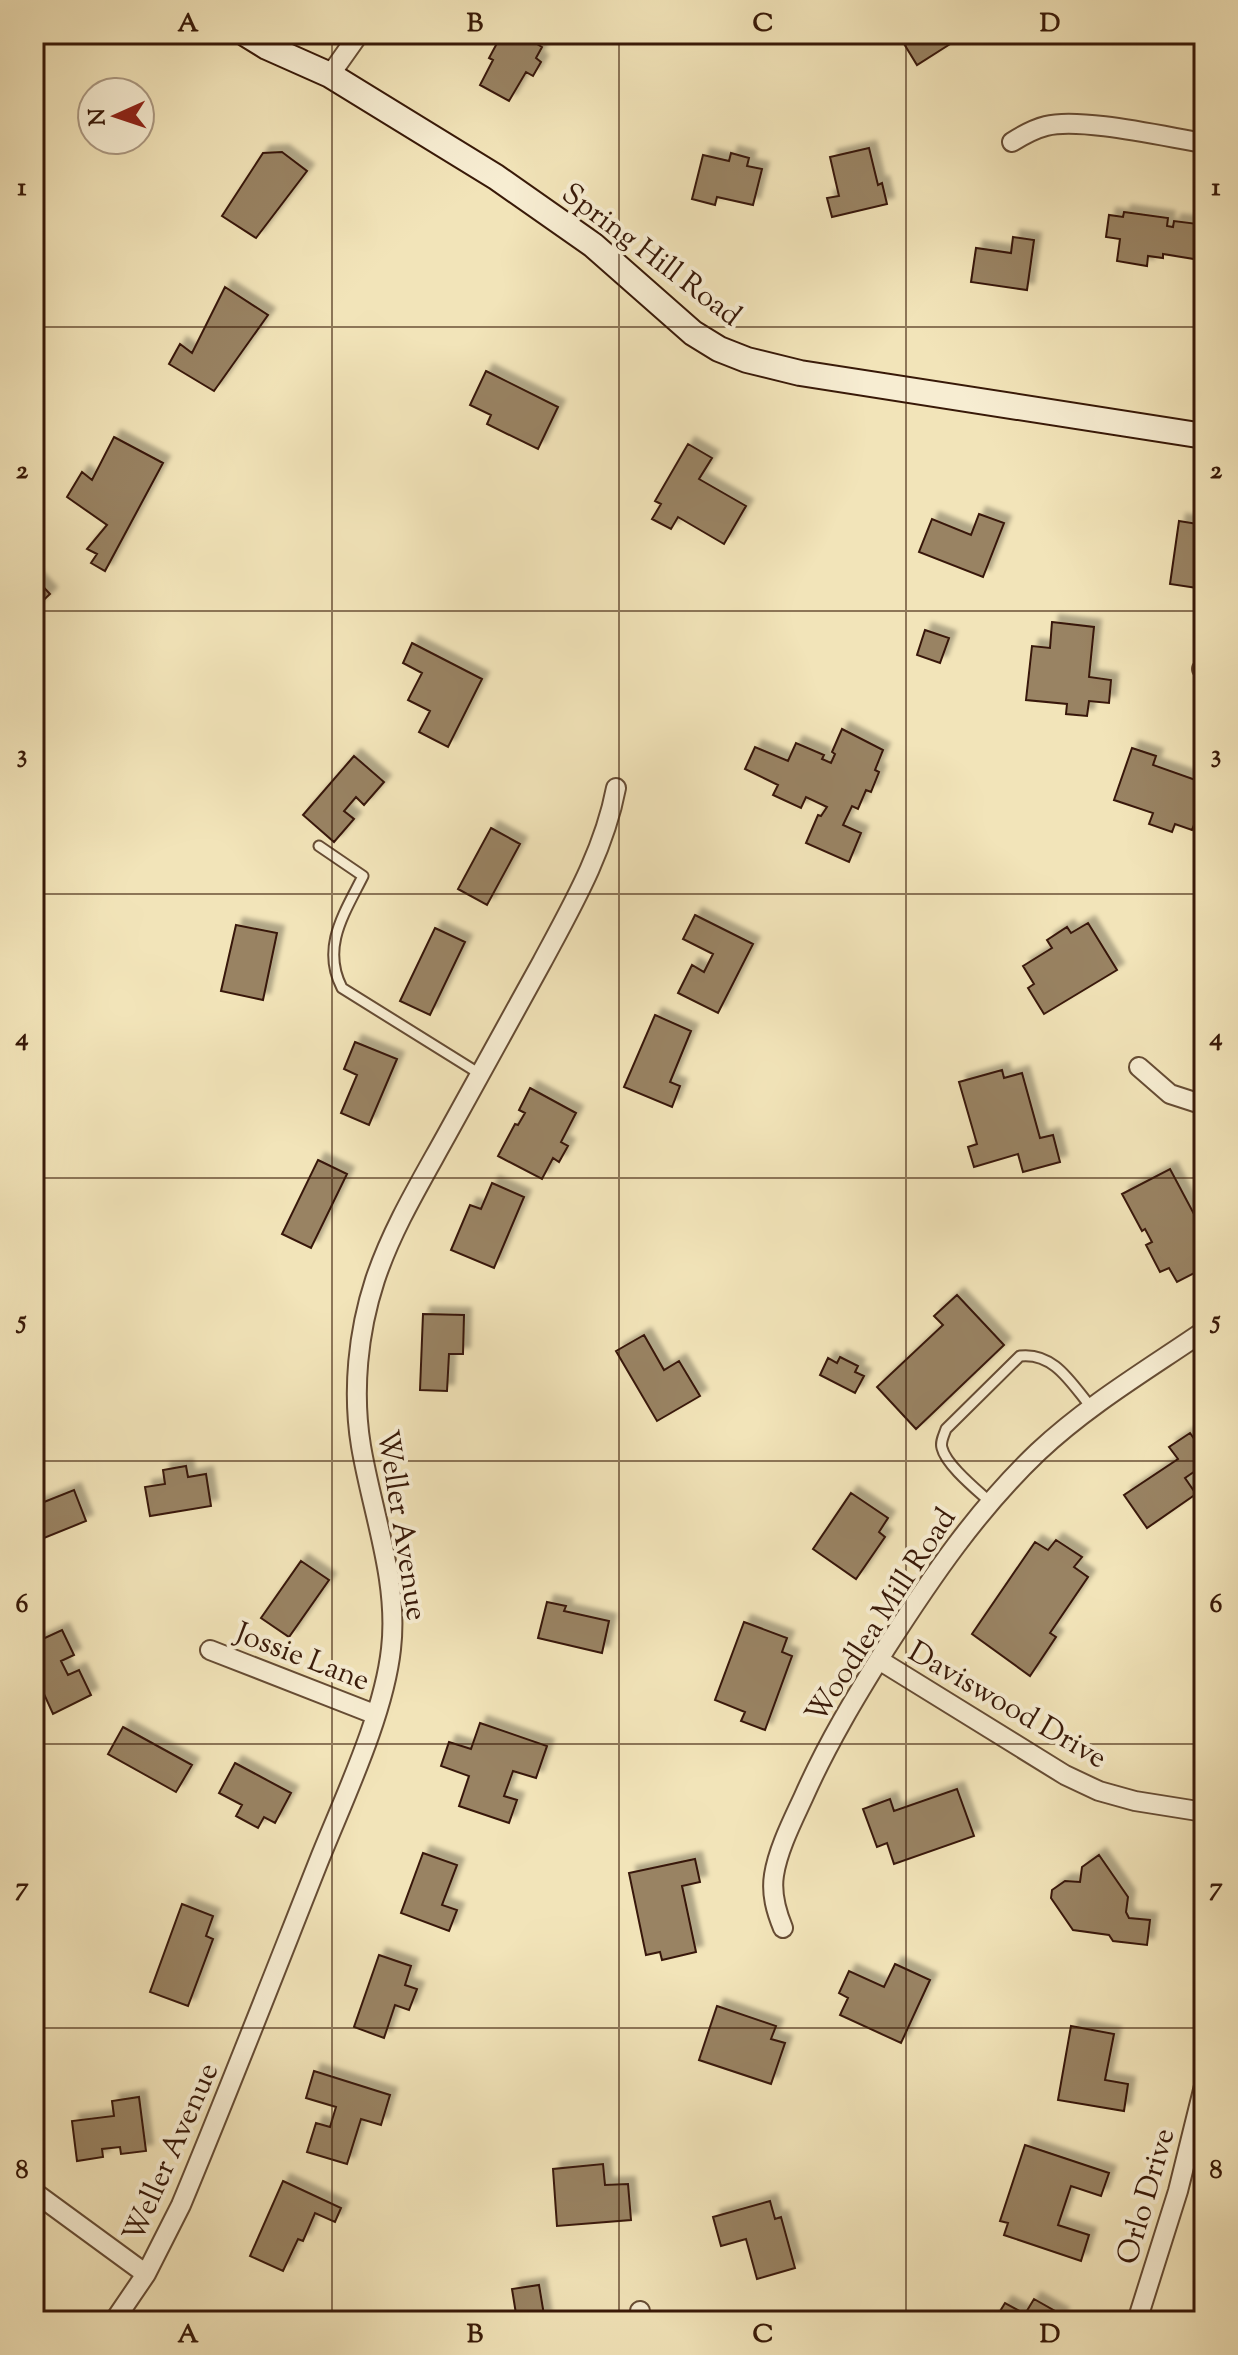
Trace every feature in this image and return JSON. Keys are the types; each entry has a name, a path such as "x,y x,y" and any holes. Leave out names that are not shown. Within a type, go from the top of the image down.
{"main road":[{"name":"Spring Hill Road","path":"246,34 267,47 330,75 496,177 593,245 693,333 719,349 747,360 800,373 1204,436"}],"street":[{"path":"330,75 359,34"},
{"path":"1012,142 1049,125 1072,123 1204,143"},
{"name":"Weller Avenue","path":"114,2321 146,2274 181,2205 359,1762 387,1677 392,1646 392,1612 382,1542 361,1444 358,1367 364,1321 388,1247 601,847 616,788"},
{"path":"1139,1067 1170,1094 1204,1105"},
{"name":"Woodlea Mill Road","path":"783,1928 775,1910 774,1872 818,1765 847,1711 958,1540 1037,1453 1091,1407 1204,1331"},
{"name":"Jossie Lane","path":"210,1650 374,1714"},
{"name":"Daviswood Drive","path":"879,1660 1065,1775 1099,1791 1135,1801 1204,1812"},
{"name":"Orlo Drive","path":"1137,2321 1178,2191 1204,2086"},
{"path":"34,2192 146,2274"}],"lane":[{"path":"319,846 363,876 337,926 333,948 334,973 342,988 480,1074"},
{"path":"990,1502 949,1461 942,1449 942,1440 946,1429 1020,1356 1035,1354 1051,1361 1091,1407"}],"building":[{"path":"502,34 520,34 542,47 536,58 541,62 533,76 526,72 509,101 480,85 493,60 489,58"},
{"path":"898,34 955,34 958,39 917,65"},
{"path":"869,148 878,185 882,183 887,204 832,217 827,198 839,196 830,157"},
{"path":"282,152 307,171 256,238 222,216 263,153"},
{"path":"731,153 749,158 747,166 762,169 753,205 717,197 715,205 692,199 703,155 729,161"},
{"path":"1124,212 1168,218 1167,226 1173,227 1174,221 1198,224 1194,259 1163,254 1163,258 1148,256 1147,266 1117,261 1120,239 1106,237 1109,215 1123,217"},
{"path":"1013,237 1034,240 1027,290 971,282 976,248 1011,253"},
{"path":"225,287 268,315 214,391 169,364 180,344 192,353"},
{"path":"486,371 558,407 538,449 487,424 491,415 470,405"},
{"path":"114,437 163,463 105,571 91,563 97,554 87,549 107,525 67,497 82,472 92,480"},
{"path":"688,444 712,458 699,479 746,506 724,544 678,517 671,529 652,519 661,504 655,501"},
{"path":"979,514 1004,523 983,577 919,552 932,519 971,535"},
{"path":"1179,521 1204,525 1204,589 1170,584"},
{"path":"34,577 50,594 34,609"},
{"path":"1052,622 1094,627 1089,677 1111,680 1109,703 1089,701 1087,716 1066,714 1067,704 1026,700 1032,646 1050,648"},
{"path":"925,630 949,638 940,663 917,655"},
{"path":"412,643 482,679 448,747 419,732 430,711 408,700 422,673 403,663"},
{"path":"842,729 883,750 871,792 866,790 858,809 852,806 843,825 861,833 849,862 806,843 818,815 821,816 827,807 806,797 801,808 773,795 778,785 745,769 755,747 788,761 796,743 824,755 822,759 831,763 835,754 832,752"},
{"path":"1132,748 1156,756 1153,765 1204,783 1204,798 1192,830 1175,824 1172,832 1149,824 1153,813 1114,800"},
{"path":"354,756 384,782 364,805 356,797 344,811 354,819 334,842 303,815"},
{"path":"491,828 520,844 487,905 458,889"},
{"path":"695,915 753,944 718,1013 678,993 692,965 704,972 713,954 683,939"},
{"path":"1088,923 1117,970 1044,1014 1028,988 1034,984 1023,966 1052,948 1047,940 1067,927 1071,933"},
{"path":"236,925 277,933 263,1000 221,991"},
{"path":"435,928 465,942 430,1015 400,1001"},
{"path":"655,1015 691,1031 670,1082 680,1086 672,1107 624,1087"},
{"path":"355,1042 397,1059 369,1125 341,1113 357,1075 344,1069"},
{"path":"1002,1070 1004,1078 1022,1073 1040,1138 1053,1135 1060,1162 1023,1172 1018,1154 974,1167 968,1147 977,1144 959,1082"},
{"path":"530,1088 576,1113 561,1142 568,1146 559,1162 553,1158 542,1179 498,1156 515,1124 518,1125 525,1113 519,1110"},
{"path":"318,1160 347,1174 311,1248 282,1234"},
{"path":"1170,1169 1195,1216 1204,1211 1204,1268 1177,1282 1169,1268 1160,1272 1146,1245 1152,1242 1145,1229 1142,1231 1122,1194"},
{"path":"492,1183 524,1197 494,1268 451,1250 470,1205 481,1209"},
{"path":"957,1295 1004,1345 916,1429 877,1387 943,1325 934,1316"},
{"path":"423,1314 464,1315 463,1354 449,1354 447,1391 420,1390"},
{"path":"644,1335 664,1370 679,1361 700,1396 657,1421 616,1351"},
{"path":"840,1357 858,1366 855,1372 864,1376 855,1393 820,1375 828,1358 837,1363"},
{"path":"1190,1433 1204,1453 1204,1465 1185,1478 1196,1494 1147,1528 1124,1495 1178,1459 1169,1447"},
{"path":"186,1466 188,1477 206,1474 211,1506 150,1516 145,1487 165,1484 163,1470"},
{"path":"74,1490 86,1521 34,1542 34,1506"},
{"path":"851,1493 888,1518 879,1532 885,1537 856,1579 813,1549"},
{"path":"1056,1540 1082,1557 1074,1567 1088,1577 1050,1633 1056,1637 1030,1676 972,1634 1035,1542 1048,1550"},
{"path":"301,1561 329,1580 289,1637 261,1618"},
{"path":"547,1602 566,1606 564,1611 609,1621 602,1653 538,1638"},
{"path":"744,1622 787,1638 782,1652 792,1656 765,1730 741,1721 745,1712 715,1700"},
{"path":"62,1630 74,1655 61,1661 68,1675 79,1670 91,1695 53,1714 34,1672 34,1643"},
{"path":"480,1723 547,1746 536,1778 513,1771 504,1796 517,1800 509,1823 459,1806 469,1776 441,1766 449,1742 471,1749"},
{"path":"123,1727 192,1765 176,1792 108,1754"},
{"path":"235,1763 291,1793 275,1823 264,1817 258,1828 236,1816 242,1805 219,1793"},
{"path":"957,1789 974,1836 894,1864 887,1843 877,1847 863,1809 890,1799 894,1811"},
{"path":"423,1853 457,1865 442,1905 457,1910 449,1931 401,1913"},
{"path":"1099,1855 1128,1897 1126,1912 1129,1918 1150,1920 1147,1945 1113,1941 1109,1935 1073,1930 1051,1898 1052,1890 1065,1881 1080,1882 1082,1867"},
{"path":"695,1859 700,1882 682,1886 696,1952 662,1960 660,1952 646,1955 629,1873"},
{"path":"182,1904 213,1916 206,1936 213,1939 188,2006 150,1992"},
{"path":"379,1955 411,1966 405,1985 417,1989 409,2010 395,2005 384,2038 354,2027"},
{"path":"895,1964 930,1980 901,2043 840,2015 848,1998 839,1993 849,1971 884,1987"},
{"path":"717,2006 776,2026 771,2039 785,2043 771,2084 699,2060"},
{"path":"1071,2026 1114,2034 1105,2080 1128,2084 1124,2111 1058,2100"},
{"path":"314,2071 390,2095 381,2125 361,2119 347,2164 307,2152 316,2123 330,2127 336,2107 306,2098"},
{"path":"139,2097 146,2151 121,2154 120,2147 102,2149 103,2157 77,2161 72,2121 114,2116 112,2101"},
{"path":"1025,2145 1109,2173 1101,2196 1071,2186 1058,2225 1089,2235 1081,2261 1004,2235 1008,2223 1000,2221"},
{"path":"603,2164 605,2185 628,2184 631,2220 557,2226 553,2169"},
{"path":"283,2181 341,2208 335,2222 315,2213 303,2241 298,2239 283,2271 250,2256"},
{"path":"770,2201 775,2219 781,2217 795,2268 757,2279 746,2239 721,2246 713,2217"},
{"path":"539,2285 545,2321 511,2321 517,2320 512,2289"},
{"path":"1034,2299 1062,2315 1059,2321 994,2321 1005,2303 1025,2314"}]}
